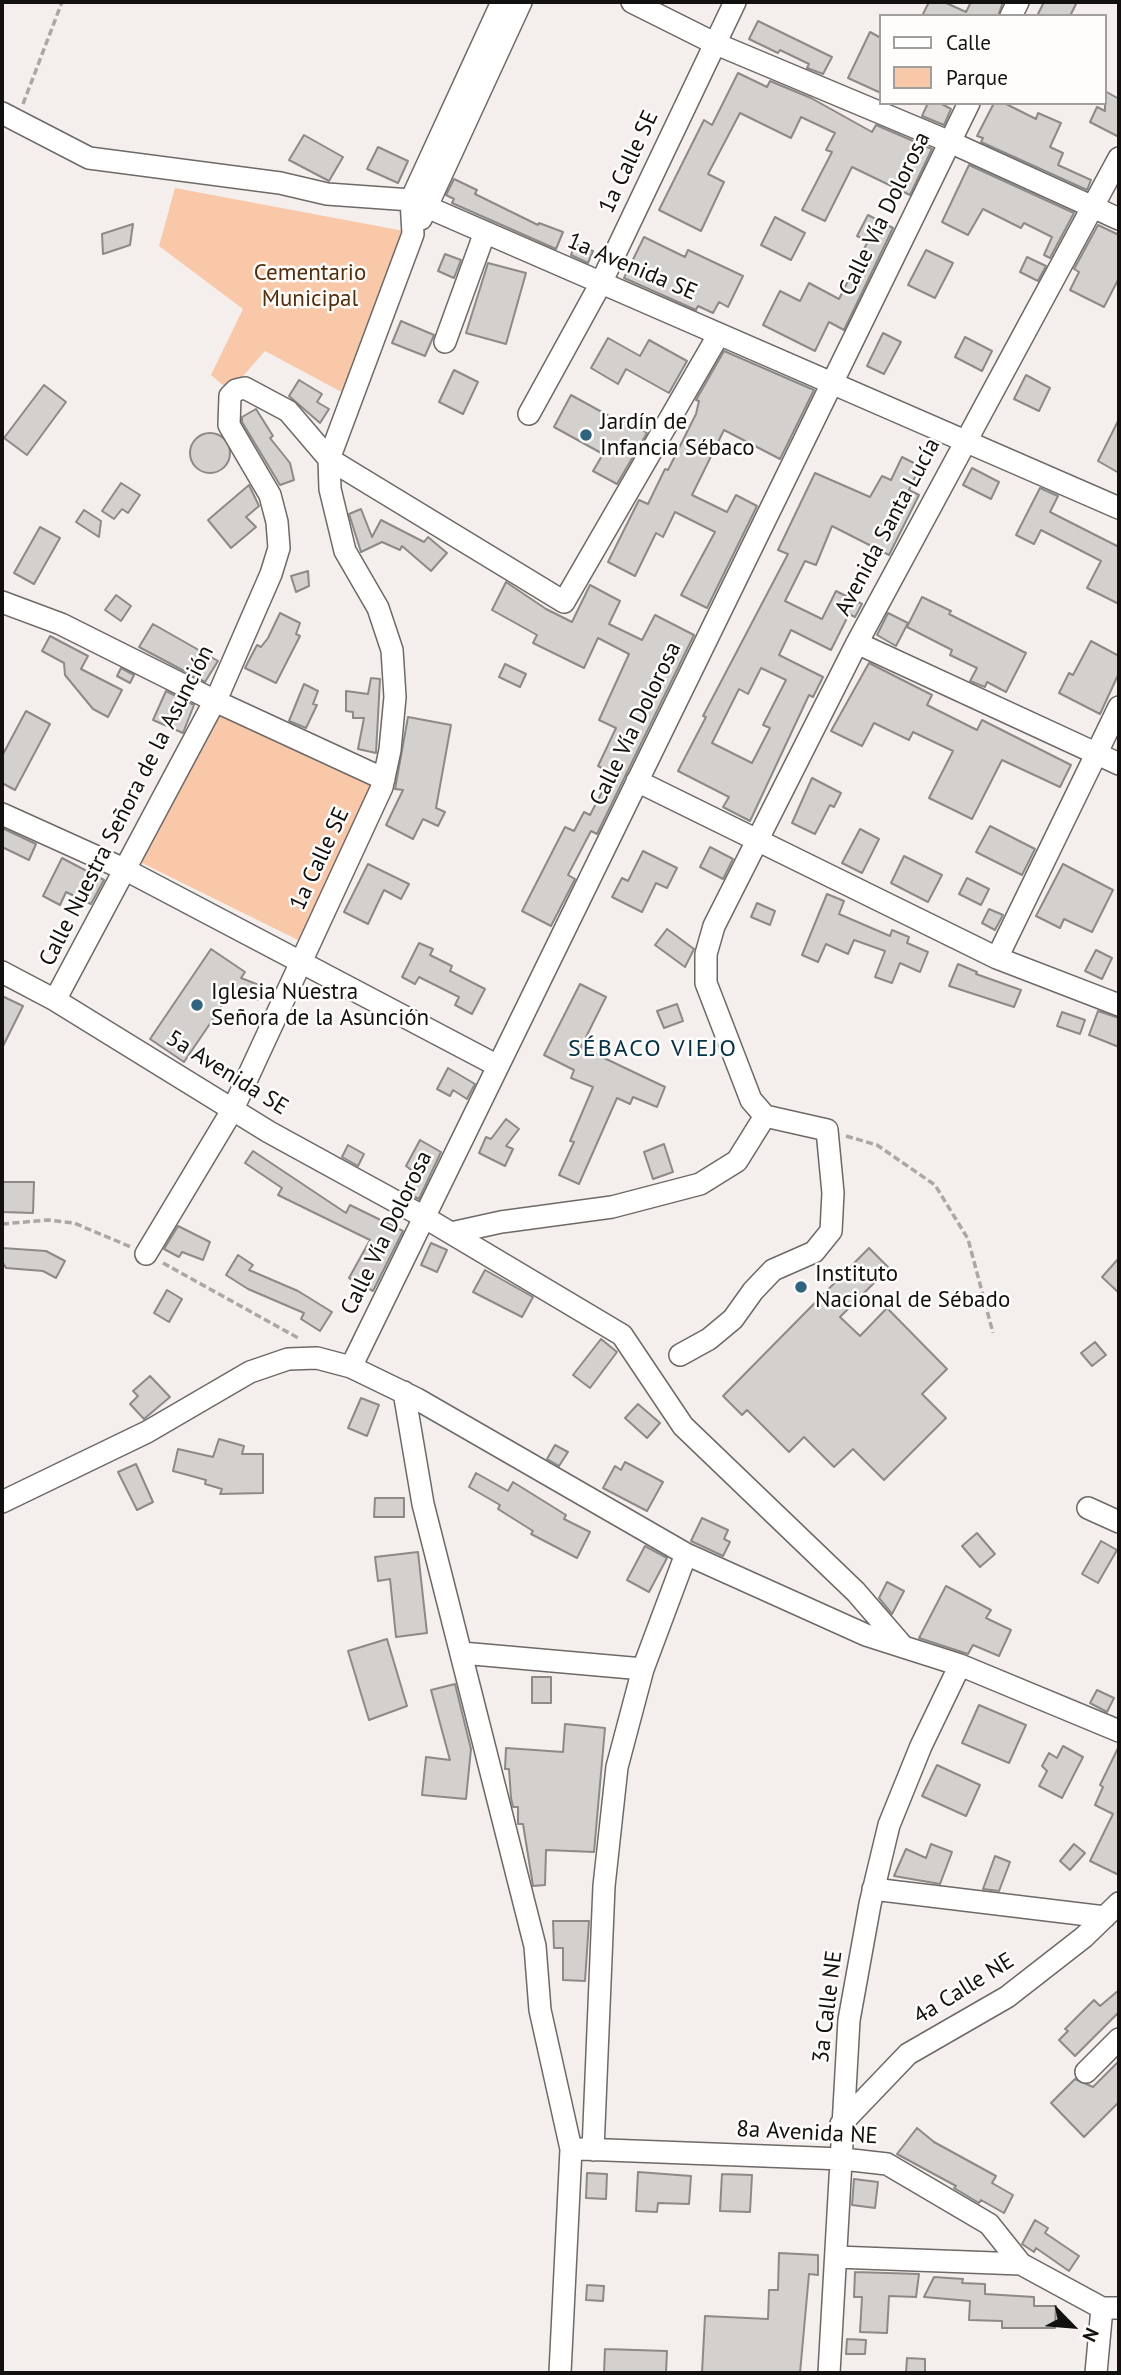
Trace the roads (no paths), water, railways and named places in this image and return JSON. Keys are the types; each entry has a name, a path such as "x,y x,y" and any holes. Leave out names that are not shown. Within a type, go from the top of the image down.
{"street":[{"path":"502,2 419,203 414,234 330,459 564,602 719,334"},
{"path":"419,203 521,2"},
{"path":"632,2 714,43 950,142 1119,219"},
{"name":"1a Calle SE","path":"529,414 601,282 735,2"},
{"name":"Calle Vía Dolorosa","path":"351,1367 968,105"},
{"name":"1a Avenida SE","path":"9,117 89,158 280,183 327,194 419,203 1119,508"},
{"name":"Avenida Santa Lucía","path":"765,1116 751,1100 706,983 706,954 714,926 755,841 964,440 1119,158"},
{"path":"446,342 485,232"},
{"name":"Calle Nuestra Señora de la Asunción","path":"55,1000 215,701 271,574 279,548 270,495 229,425 230,396 236,390 245,388 288,411 330,459"},
{"name":"1a Calle SE","path":"146,1254 233,1109 384,779 395,697 392,650 377,608 345,551 330,489 330,459"},
{"path":"2,602 61,624 215,701 384,779"},
{"path":"857,643 1119,764"},
{"path":"997,958 1119,708"},
{"path":"637,781 997,958 1119,1005"},
{"path":"2,814 126,870 498,1066"},
{"name":"5a Avenida SE","path":"2,972 55,1000 233,1109 424,1217 622,1335 683,1426 856,1592 901,1644"},
{"path":"451,1233 501,1222 612,1207 700,1184 737,1161 765,1116 827,1130 833,1194 831,1231 814,1252 773,1270 753,1291 733,1319 709,1339 680,1355"},
{"path":"2,1502 147,1432 250,1372 288,1359 317,1358 351,1367 404,1392 687,1554 866,1635 960,1665 1119,1731"},
{"path":"404,1392 423,1504 535,1946 540,2010 582,2149"},
{"path":"1088,1508 1119,1522"},
{"path":"561,2373 617,1767 643,1669 687,1554"},
{"path":"462,1653 643,1669"},
{"name":"3a Calle NE","path":"829,2373 843,2159 841,2124 849,2020 873,1889 894,1813 935,1713 960,1665"},
{"path":"873,1889 1112,1910"},
{"name":"4a Calle NE","path":"841,2124 908,2054 1007,1997 1084,1937 1112,1910"},
{"path":"1086,2072 1119,2039"},
{"name":"8a Avenida NE","path":"582,2149 843,2159 887,2164 989,2224 1021,2263 1110,2308"},
{"path":"836,2257 1021,2263"},
{"path":"1096,2373 1110,2308"}],"place":[{"name":"Jardín de Infancia Sébaco","path":"586,435"},
{"name":"Iglesia Nuestra Señora de la Asunción","path":"197,1005"},
{"name":"Instituto Nacional de Sébado","path":"801,1287"}],"district":[{"name":"SÉBACO VIEJO","path":"653,1049"}],"park label":[{"name":"Cementario Municipal","path":"310,286"}]}
